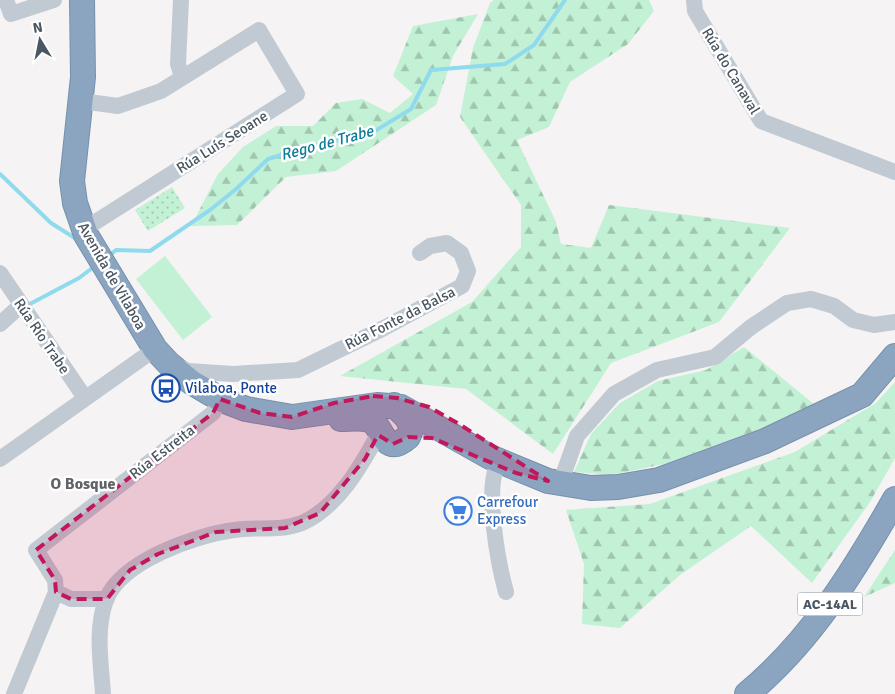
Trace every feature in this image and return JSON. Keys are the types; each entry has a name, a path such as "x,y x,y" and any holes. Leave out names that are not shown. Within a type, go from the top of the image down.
{"highway":[{"name":"Avenida de Vilaboa","path":"82,0 81,101 72,180 75,203 85,233 162,356 191,382 227,402 260,413 292,417"},
{"path":"292,417 370,420 388,435 432,438 454,445 497,466 554,482 591,488 618,487 659,480 765,440 862,395 895,356"},
{"path":"292,417 312,407 334,403 373,396 397,398 430,407 478,438 554,482"},
{"path":"334,403 348,405 377,401 390,402 490,457 554,482"},
{"path":"292,417 377,405 400,409"},
{"path":"388,435 388,414 412,407 428,412 459,430 478,438"},
{"name":"AC-14AL","path":"747,694 766,678 823,615 855,569 895,500"}],"street":[{"path":"6,0 11,14 54,0"},
{"path":"81,101 118,106 161,91 182,77 178,64 181,0"},
{"name":"Rúa do Canaval","path":"694,0 695,11 761,121 895,172"},
{"name":"Rúa Luís Seoane","path":"85,233 297,94 259,30 182,77"},
{"name":"Rúa Fonte da Balsa","path":"162,356 188,370 202,372 260,373 298,370 384,328 462,286 468,271 461,252 447,242 430,246 420,253"},
{"name":"Rúa Río Trabe","path":"0,273 85,398"},
{"path":"554,482 576,436 614,394 657,370 715,357 751,327 787,303 811,299 834,306 853,320 874,325 895,322"},
{"path":"0,324 21,306"},
{"path":"0,459 85,398 162,356"},
{"name":"Rúa Fonte da Balsa","path":"227,402 224,391 229,381 260,373"},
{"name":"Rúa Estreita","path":"56,592 55,580 36,550 227,402"},
{"path":"103,694 100,640 102,616 106,599 115,585 130,570 158,554 216,532 238,529 285,528 307,520 320,513 340,492 364,459 388,435"},
{"path":"497,466 493,474 492,495 501,572 506,592"},
{"path":"14,694 56,592 71,599 106,599"}],"highlighted area":[{"path":"373,396 397,398 429,407 548,481 516,473 432,438 408,437 393,444 378,435 365,459 320,513 285,528 216,532 158,554 130,570 107,599 71,599 56,592 55,580 36,550 213,413 220,399 260,413 292,417 334,403"}],"green space":[{"path":"494,0 649,0 654,11 628,44 570,82 549,127 517,140 556,222 561,244 591,248 609,205 790,228 719,322 611,363 553,454 466,389 340,376 472,302 521,247 521,205 460,117 473,48 490,3"},
{"path":"478,14 453,56 436,105 336,171 286,177 237,225 191,226 218,174 243,147 276,126 313,126 336,103 362,99 390,113 413,94 393,76 413,26"},
{"path":"172,187 185,208 148,231 135,210"},
{"path":"165,256 212,317 183,340 136,279"},
{"path":"744,347 814,404 787,419 664,464 611,475 574,472 591,434 620,403 658,381 706,370"},
{"path":"895,382 895,458 870,502 812,583 751,526 680,575 620,628 582,624 584,564 566,510 650,504 795,452 876,403"},
{"path":"895,550 895,583 864,597"}],"waterway":[{"name":"Rego de Trabe","path":"109,256 116,250 150,251 210,210 268,159 311,146 370,134 411,109 431,70 505,64 534,45 565,0"},
{"path":"0,174 51,223 78,240"},
{"name":"Rego de Trabe","path":"28,305 79,278 95,266"}],"place":[{"name":"Vilaboa, Ponte","path":"166,388"},
{"name":"Carrefour Express","path":"458,511"}],"district":[{"name":"O Bosque","path":"83,484"}]}
